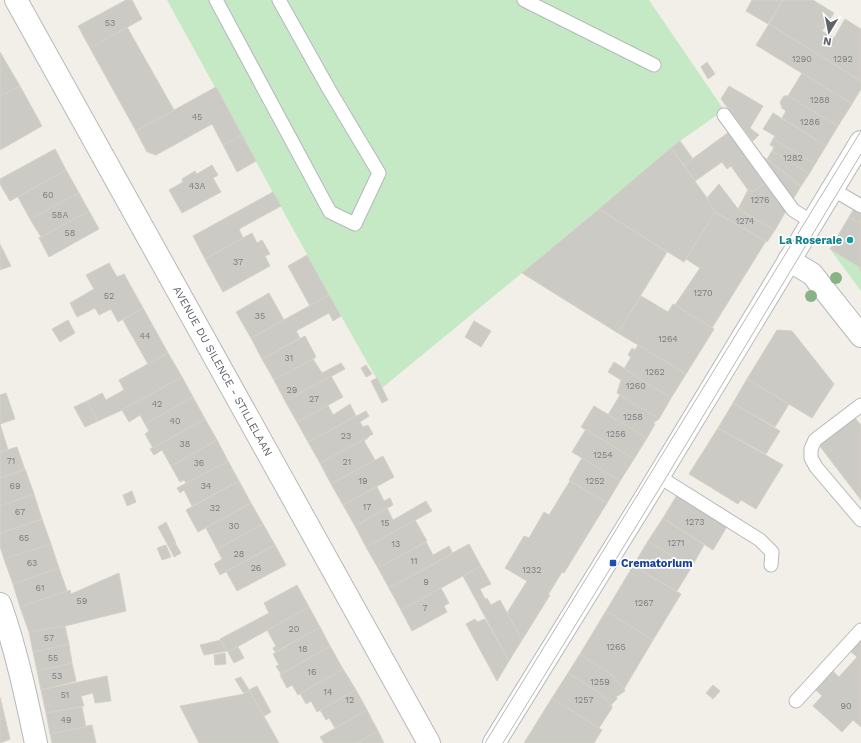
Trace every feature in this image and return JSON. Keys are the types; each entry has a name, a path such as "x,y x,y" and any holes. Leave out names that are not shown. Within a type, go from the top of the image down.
{"street":[{"name":"AVENUE DU SILENCE - STILLELAAN","path":"16,0 429,743"},
{"path":"494,743 861,142"},
{"path":"789,260 812,274 861,336"},
{"path":"0,604 7,624 36,743"}],"lane":[{"path":"216,0 330,212 355,224 379,173 330,91 279,0"},
{"path":"524,0 654,65"},
{"path":"724,115 793,210 812,222"},
{"path":"832,189 861,206"},
{"path":"861,405 815,440 811,449 811,458 816,467 861,520"},
{"path":"658,476 760,540 772,552 771,565"},
{"path":"796,701 861,630"}],"green space":[{"path":"167,0 649,0 724,110 680,141 382,388"},
{"name":"La Roseraie","path":"861,197 861,291 830,249"}],"building":[{"path":"126,0 132,0 142,19 90,48 78,26"},
{"path":"752,0 783,0 768,24 746,11"},
{"path":"783,0 813,0 834,13 822,31 834,38 845,19 861,29 861,81 769,24"},
{"path":"769,24 861,81 861,89 852,104 756,45"},
{"path":"127,27 174,110 136,131 90,48"},
{"path":"0,52 20,86 0,96"},
{"path":"707,62 715,74 708,79 701,67"},
{"path":"802,73 852,104 838,126 788,96"},
{"path":"20,86 42,126 0,150 0,96"},
{"path":"729,86 763,106 750,128 759,135 753,141 721,99"},
{"path":"216,87 242,135 223,145 212,124 156,155 147,152 136,131"},
{"path":"784,96 788,96 838,126 826,146 782,118 786,111 782,108 780,102"},
{"path":"773,113 826,146 815,164 773,139 775,136 763,129"},
{"path":"729,132 765,183 753,192 748,190 731,166 727,169 722,162 695,181 684,165"},
{"path":"242,135 256,161 237,172 223,145"},
{"path":"773,139 815,164 809,174 772,151 774,147 770,145"},
{"path":"680,141 693,159 684,165 671,148"},
{"path":"671,148 707,198 715,212 684,262 599,209"},
{"path":"55,149 66,170 10,201 0,184 0,179"},
{"path":"772,151 809,174 801,186 767,159"},
{"path":"761,155 801,186 792,201"},
{"path":"212,165 218,175 213,178 221,192 182,213 169,190 183,182 182,179 195,171 197,174"},
{"path":"66,170 79,193 30,219 18,197"},
{"path":"765,183 786,211 775,230 738,209 748,190 753,192"},
{"path":"719,184 738,209 775,230 767,242 715,212 707,198"},
{"path":"273,192 281,206 239,229 243,238 205,259 193,236"},
{"path":"79,193 89,211 41,237 30,219"},
{"path":"861,197 861,224 849,217"},
{"path":"599,209 667,252 618,333 522,273"},
{"path":"89,211 99,229 49,257 39,238"},
{"path":"715,212 766,241 712,328 675,305 700,268 686,259"},
{"name":"La Roseraie","path":"849,217 861,224 861,268 830,249"},
{"path":"252,233 257,243 262,240 270,254 265,256 270,266 223,292 205,259"},
{"path":"0,244 11,266 0,270"},
{"path":"307,255 329,295 310,306 288,266"},
{"path":"109,263 117,277 124,274 143,308 118,322 111,309 99,315 95,308 77,317 70,303 94,289 86,275"},
{"path":"269,293 284,320 251,338 236,312"},
{"path":"329,295 341,316 333,321 329,313 296,331 300,338 262,359 251,338"},
{"path":"641,296 668,312 673,304 714,329 686,374 618,333"},
{"path":"143,308 168,353 148,364 123,320"},
{"path":"68,320 75,333 60,342 52,329"},
{"path":"474,321 491,331 481,347 465,337"},
{"path":"777,330 792,331 834,384 812,418 747,379"},
{"path":"305,336 316,357 274,380 262,359"},
{"path":"638,345 686,374 671,398 624,369 631,357 628,355 632,348 635,350"},
{"path":"168,353 182,377 122,410 98,421 87,401 102,393 106,400 124,390 119,380"},
{"path":"313,359 322,373 341,363 345,369 285,401 274,380"},
{"path":"614,362 671,398 659,419 617,393 621,380 608,372"},
{"path":"366,365 372,374 366,377 361,368"},
{"path":"331,376 343,397 297,422 285,401"},
{"path":"182,377 193,397 145,424 140,415 129,422 122,410"},
{"path":"377,378 388,400 382,403 371,381"},
{"path":"747,379 789,404 775,427 733,403"},
{"path":"6,393 15,419 0,424 0,395"},
{"path":"620,395 659,419 653,423 655,424 647,438 608,415"},
{"path":"193,397 205,419 153,448 145,434 149,431 145,424"},
{"path":"87,401 98,421 85,427 74,407"},
{"path":"733,403 780,431 766,454 718,428"},
{"path":"350,404 356,416 308,442 297,422 328,405 333,415"},
{"path":"594,406 647,438 634,459 581,427"},
{"path":"366,411 369,416 360,422 363,427 368,425 373,434 320,463 308,442"},
{"path":"855,418 861,425 861,500 819,445"},
{"path":"205,419 217,440 171,466 162,450 154,455 150,449"},
{"path":"0,424 8,450 0,452"},
{"path":"718,428 783,465 756,509 741,500 738,504 689,474"},
{"path":"586,429 634,459 620,481 572,452"},
{"path":"368,437 364,441 375,460 331,484 320,463"},
{"path":"217,440 228,461 186,483 184,480 180,482 171,466"},
{"path":"17,447 25,470 0,478 0,452"},
{"path":"383,456 394,477 343,505 331,484"},
{"path":"582,458 620,481 607,503 569,480"},
{"path":"228,461 239,481 192,506 184,490 180,493 177,488"},
{"path":"25,469 34,494 0,506 0,478"},
{"path":"239,481 251,503 198,532 186,510"},
{"path":"570,481 607,503 564,573 562,572 548,595 550,595 522,640 507,613 527,581 505,568 524,536 529,538 544,512 549,515"},
{"path":"377,487 384,501 390,498 393,505 355,526 343,505"},
{"path":"132,491 136,502 127,506 123,495"},
{"path":"34,494 42,519 0,533 0,506"},
{"path":"677,495 728,525 713,550 663,518"},
{"path":"426,501 432,511 366,547 355,526 387,508 393,520"},
{"path":"251,503 263,524 217,549 206,528"},
{"path":"663,518 704,545 691,568 648,541"},
{"path":"42,519 51,544 4,559 0,546 0,533"},
{"path":"415,520 427,541 378,568 366,547"},
{"path":"166,522 176,543 169,547 158,527"},
{"path":"263,524 275,545 220,575 214,564 222,559 217,549"},
{"path":"648,541 691,568 677,591 633,566"},
{"path":"426,542 433,555 449,546 453,554 389,588 378,568"},
{"path":"175,543 181,553 174,557 169,547"},
{"path":"51,544 59,568 13,584 4,559"},
{"path":"469,544 481,566 401,610 389,588"},
{"path":"166,545 171,557 162,560 157,548"},
{"path":"275,545 286,565 237,591 226,571"},
{"path":"481,566 491,584 480,589 485,599 487,598 491,605 500,600 522,640 509,661 463,576"},
{"path":"633,566 681,594 653,640 606,611"},
{"path":"59,568 67,591 20,607 13,584"},
{"path":"119,573 126,611 65,626 29,632 20,607 70,590 71,594"},
{"path":"297,585 309,607 228,652 220,639 269,613 264,603"},
{"path":"441,588 449,603 444,606 447,612 412,631 401,610"},
{"path":"309,607 320,627 275,652 273,648 276,646 267,630"},
{"path":"606,611 653,640 624,689 612,675 580,654"},
{"path":"475,619 477,622 485,619 509,661 497,681 466,624"},
{"path":"65,626 69,644 33,652 29,632"},
{"path":"320,627 330,646 281,674 276,666 279,665 273,654"},
{"path":"221,640 227,651 204,655 200,645"},
{"path":"861,640 861,727 853,720 842,732 813,706 822,696 816,690 833,671 839,677 857,657 850,651"},
{"path":"69,644 72,663 37,671 33,652"},
{"path":"330,646 343,669 298,695 292,685 287,688 280,675"},
{"path":"238,647 244,658 234,663 228,652"},
{"path":"225,653 226,664 215,665 214,655"},
{"path":"580,654 612,675 624,689 625,691 616,697 617,699 611,705 600,693 568,673"},
{"path":"72,663 76,681 41,690 37,671"},
{"path":"343,669 356,690 317,712 311,701 306,704 300,693"},
{"path":"568,673 600,693 612,706 599,728 552,698"},
{"path":"107,676 111,701 95,703 93,693 81,696 84,706 46,713 41,690"},
{"path":"241,677 249,690 244,694 235,679"},
{"path":"713,685 720,691 713,699 706,693"},
{"path":"257,686 271,712 264,716 249,690"},
{"path":"249,690 279,743 199,743 180,706 244,694"},
{"path":"356,690 367,710 335,728 329,718 326,720 320,710"},
{"path":"0,697 5,718 0,720"},
{"path":"552,698 602,730 594,743 524,743"},
{"path":"82,707 86,727 50,734 46,713"},
{"path":"367,710 378,731 357,743 324,743 320,737"},
{"path":"5,718 10,739 0,743 0,720"},
{"path":"92,725 96,743 52,743 50,734"},
{"path":"378,731 384,743 357,743"}],"tram line":[{"path":"485,743 861,131"},
{"path":"503,743 664,481 861,154"}],"place":[{"name":"La Roseraie","path":"850,240"},
{"name":"Crematorium","path":"613,563"}]}
